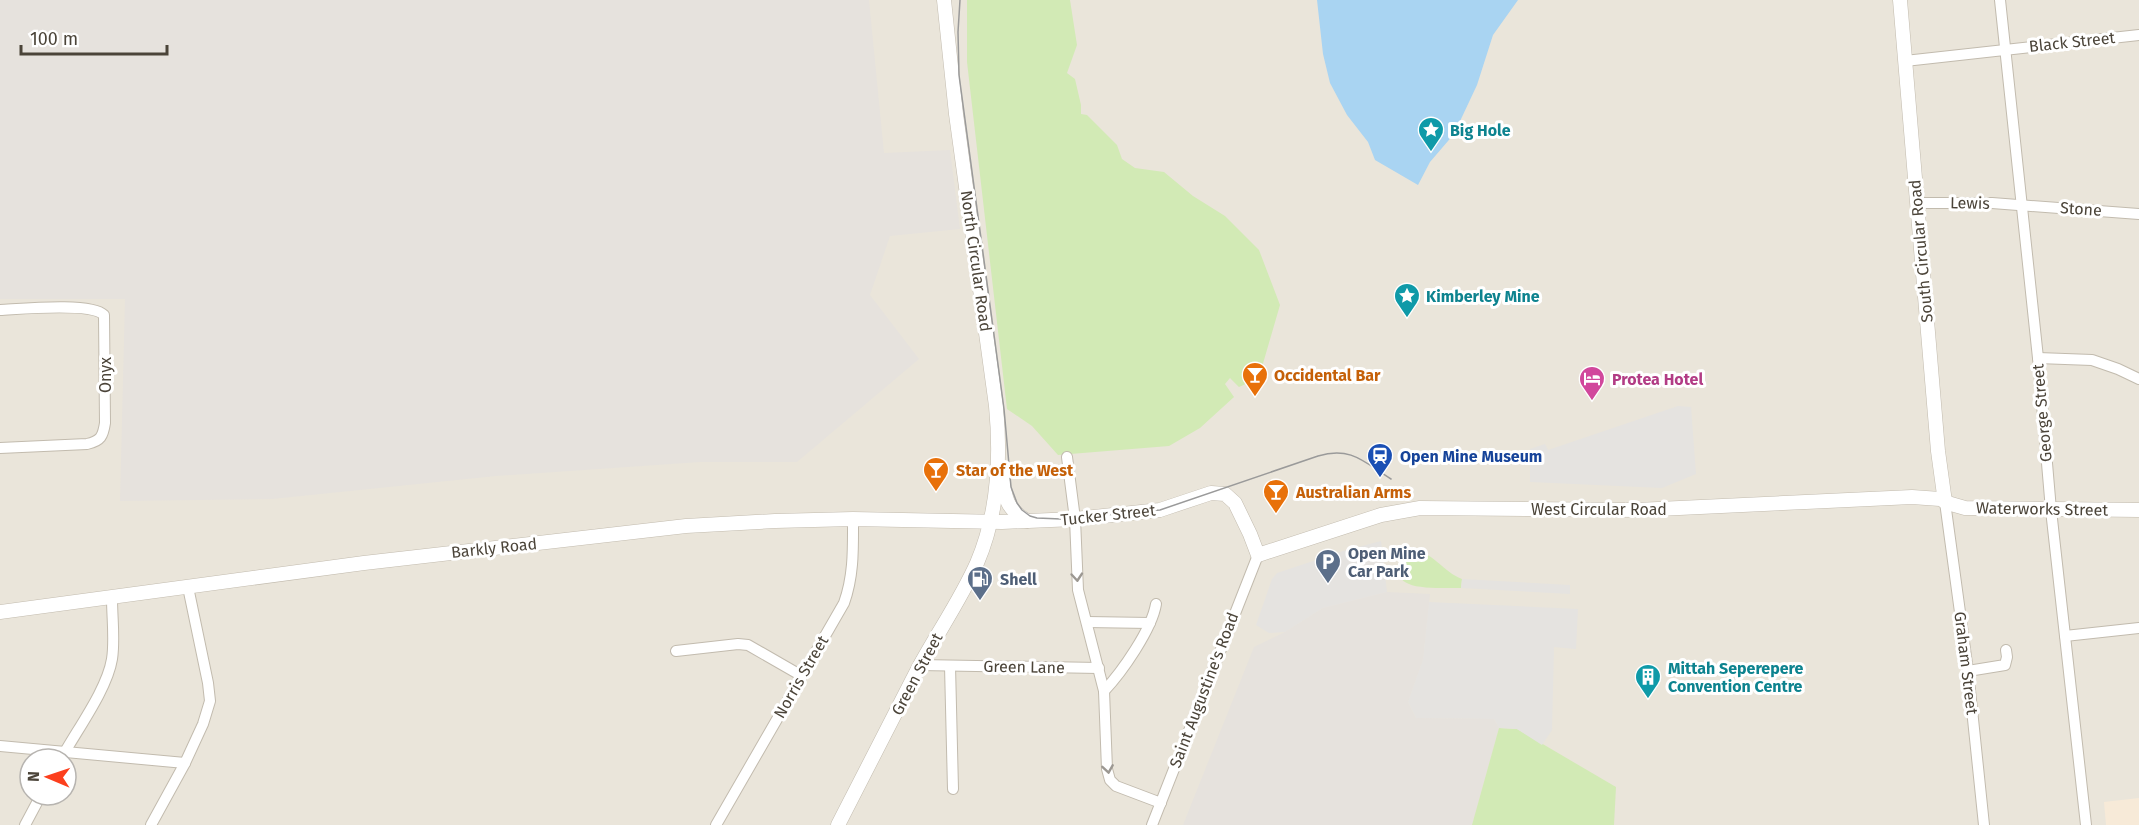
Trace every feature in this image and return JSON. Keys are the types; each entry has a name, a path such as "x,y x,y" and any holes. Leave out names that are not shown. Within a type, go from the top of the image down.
{"street":[{"name":"North Circular Road","path":"944,0 956,114 998,431 996,481 990,522"},
{"name":"South Circular Road","path":"1900,0 1938,451 1945,502"},
{"name":"George Street","path":"2000,0 2038,358 2051,510 2086,825"},
{"name":"Black Street","path":"1905,61 2139,35"},
{"name":"Lewis","path":"1917,202 2022,205"},
{"name":"Stone","path":"2022,205 2139,214"},
{"name":"Onyx","path":"0,310 75,308 99,310 104,315 106,334 105,423 103,435 98,442 0,448"},
{"path":"2038,358 2092,360 2139,379"},
{"path":"998,431 1005,498 1010,508 1027,521"},
{"path":"1067,457 1075,519 1078,590 1104,692 1107,768 1110,780 1116,786 1161,803"},
{"name":"Tucker Street","path":"990,522 1075,519 1160,510 1211,493 1219,493 1228,496 1239,509 1258,555"},
{"name":"West Circular Road","path":"1258,555 1381,515 1420,508 1637,510 1912,496 1934,498 1945,502"},
{"name":"Waterworks Street","path":"1945,502 1965,508 2139,510"},
{"name":"Graham Street","path":"1945,502 1968,671 1984,825"},
{"name":"Barkly Road","path":"0,612 364,563 686,526 854,519 990,522"},
{"name":"Norris Street","path":"716,825 844,603 850,586 854,519"},
{"name":"Green Street","path":"838,825 920,665 976,565 990,522"},
{"name":"Saint Augustine's Road","path":"1152,825 1258,555"},
{"path":"151,825 185,763 203,724 210,701 188,587"},
{"path":"68,747 102,687 109,669 113,641 111,598"},
{"path":"1104,692 1121,672 1150,623 1156,604"},
{"path":"1087,622 1150,623"},
{"path":"2066,636 2139,628"},
{"path":"676,651 738,644 748,645 802,676"},
{"path":"1968,671 2005,664 2006,650"},
{"name":"Green Lane","path":"920,665 1099,669"},
{"path":"950,666 952,789"},
{"path":"0,746 18,749"},
{"path":"78,756 185,763"},
{"path":"25,825 35,807"}],"shaded area":[{"path":"0,0 2139,0 2139,825 0,825"},
{"path":"0,0 869,0 884,153 950,150 960,229 890,236 870,295 919,359 797,462 700,462 496,476 272,499 120,501 125,299 0,299"},
{"path":"1678,406 1691,407 1696,474 1662,488 1530,482 1530,449 1545,444 1548,450"},
{"name":"Open Mine Car Park","path":"1381,541 1387,592 1323,608 1285,632 1269,633 1256,625 1272,579 1277,573"},
{"path":"1462,579 1570,585 1570,594 1461,588"},
{"path":"1387,592 1430,594 1423,659 1408,702 1416,718 1494,719 1499,728 1472,825 1183,825 1254,647 1285,632 1323,608"},
{"path":"1429,602 1578,609 1576,649 1554,647 1552,730 1542,745 1517,729 1499,728 1494,719 1416,718 1408,702 1423,659"},
{"path":"2139,798 2139,825 2106,825 2104,802"}],"green space":[{"path":"967,0 1070,0 1077,45 1067,73 1075,79 1081,114 1087,115 1117,145 1122,159 1135,168 1164,172 1193,196 1225,216 1259,250 1280,305 1255,391 1248,383 1239,387 1230,378 1225,384 1234,397 1200,428 1169,446 1058,455 1032,426 1007,409 967,62"},
{"path":"1412,551 1426,554 1462,579 1461,588 1420,587 1404,581 1400,577 1400,568"},
{"path":"1499,728 1517,729 1616,787 1614,825 1472,825"}],"water":[{"path":"1317,0 1518,0 1493,35 1477,85 1454,134 1430,162 1418,185 1375,160 1368,142 1347,115 1330,83 1323,54"}],"tram line":[{"path":"960,0 959,75 1004,409 1011,487 1022,510 1037,518 1061,519 1160,510 1330,453 1357,457 1391,479"}],"place":[{"name":"Big Hole","path":"1431,153"},
{"name":"Kimberley Mine","path":"1407,319"},
{"name":"Occidental Bar","path":"1255,398"},
{"name":"Protea Hotel","path":"1592,402"},
{"name":"Open Mine Museum","path":"1380,479"},
{"name":"Star of the West","path":"936,493"},
{"name":"Australian Arms","path":"1276,515"},
{"name":"Open Mine Car Park","path":"1328,585"},
{"name":"Shell","path":"980,602"},
{"name":"Mittah Seperepere Convention Centre","path":"1648,700"}]}
